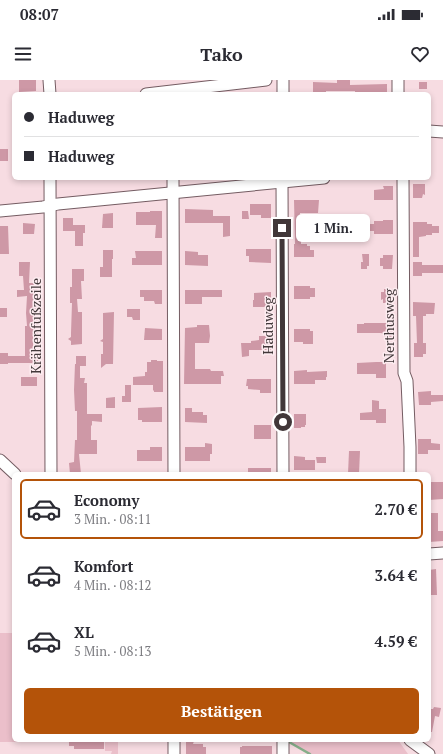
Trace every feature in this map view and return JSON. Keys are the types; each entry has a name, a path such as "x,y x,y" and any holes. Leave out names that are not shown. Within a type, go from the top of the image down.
{"street":[{"path":"50,80 50,92"},
{"path":"173,92 266,80"},
{"path":"283,80 283,92"},
{"path":"398,80 398,92"},
{"path":"431,131 443,132"},
{"name":"Krähenfußzeile","path":"50,180 51,472"},
{"path":"174,180 174,472"},
{"path":"0,211 282,180"},
{"name":"Haduweg","path":"282,180 283,472"},
{"name":"Nerthusweg","path":"403,180 404,373 407,381 410,472"},
{"path":"0,460 13,472"},
{"path":"431,554 443,553"},
{"path":"174,742 174,754"},
{"path":"283,742 283,754"},
{"path":"411,742 412,754"},
{"path":"412,742 425,754"}],"shaded area":[{"path":"0,633 12,633 12,742 0,742"},
{"path":"105,742 118,742 118,754 111,754 112,751 105,751"},
{"path":"288,742 399,742 408,754 309,754"}],"building":[{"path":"19,80 36,80 36,91 19,92"},
{"path":"337,80 350,80 350,85 387,84 387,92 313,92 313,82 337,83"},
{"path":"419,82 427,82 427,89 419,89"},
{"path":"0,149 8,149 8,161 0,161"},
{"path":"413,184 425,184 425,195 423,194 422,198 413,198"},
{"path":"383,186 393,186 393,200 374,200 374,190 384,189"},
{"path":"294,200 319,200 318,213 300,213 301,244 307,244 307,246 310,246 310,250 314,250 314,257 294,257"},
{"path":"250,204 271,204 271,218 261,218 261,215 250,215"},
{"path":"185,209 213,210 213,216 230,216 230,236 223,237 223,223 185,223"},
{"path":"162,211 162,238 155,238 156,225 136,225 136,212"},
{"path":"242,211 248,211 249,219 242,219"},
{"path":"113,213 113,228 102,228 103,214"},
{"path":"63,218 73,218 73,225 85,225 85,233 83,233 83,246 75,246 75,231 63,231"},
{"path":"393,220 393,234 374,234 374,231 367,231 367,224 374,224 374,221"},
{"path":"413,222 427,222 427,224 432,224 432,226 439,226 439,233 432,233 432,235 419,237 419,257 413,257"},
{"path":"23,223 35,224 34,234 23,234"},
{"path":"0,226 8,226 9,254 0,254"},
{"path":"246,249 271,249 271,263 249,262 249,256 246,256"},
{"path":"103,250 113,250 112,277 100,277 100,267 103,267"},
{"path":"135,251 162,251 162,265 132,265 132,258 136,258"},
{"path":"185,251 198,252 198,255 208,255 208,266 185,265"},
{"path":"362,254 369,254 369,266 367,266 367,269 361,269 361,262 363,262"},
{"path":"383,255 393,255 392,269 383,269 383,266 380,266 380,258 383,258"},
{"path":"19,262 30,262 29,283 37,283 38,335 33,335 33,353 38,353 38,363 0,364 0,353 8,353 8,356 25,356 27,296 17,297 17,290 24,290 23,276 19,276"},
{"path":"413,262 422,262 422,265 443,265 443,273 422,273 422,276 413,276"},
{"path":"72,269 84,269 84,281 81,281 82,299 77,299 78,312 82,312 82,344 71,345 71,341 68,339 71,337 72,303 70,303 70,287 72,287"},
{"path":"294,286 310,286 310,288 315,288 315,297 310,297 310,299 294,299"},
{"path":"384,289 393,289 393,303 383,303 383,299 381,300 381,292 384,292"},
{"path":"140,290 162,290 162,304 155,304 154,301 144,301 144,297 140,297"},
{"path":"185,290 222,290 222,297 202,297 202,304 185,304"},
{"path":"271,292 271,307 253,307 254,293"},
{"path":"413,302 435,303 434,314 426,314 426,316 423,316 423,343 426,343 426,354 423,354 423,357 414,357 414,343 417,343 416,316 413,316"},
{"path":"0,308 7,308 7,317 0,317"},
{"path":"127,309 140,309 140,320 133,320 132,317 127,317"},
{"path":"114,312 113,364 106,364 101,368 103,342 100,341 103,339 103,313"},
{"path":"393,323 393,337 384,337 384,334 381,333 357,333 357,324"},
{"path":"197,325 209,325 210,336 209,343 195,343 195,369 223,371 224,376 221,376 221,384 184,384 185,328 197,327"},
{"path":"145,328 162,329 162,340 144,340"},
{"path":"294,329 310,329 310,331 313,331 313,344 294,342"},
{"path":"259,336 271,336 271,350 249,350 249,356 242,357 241,343 251,343 251,341 259,340"},
{"path":"76,356 86,356 86,366 80,366 80,378 85,378 84,383 87,383 87,414 102,414 102,422 92,421 92,426 91,425 91,440 97,440 97,454 79,454 81,472 70,472 69,463 74,462 75,440 77,440 77,411 75,411 74,390"},
{"path":"151,360 163,361 163,392 154,392 153,385 133,385 133,377 145,376 145,372 147,372 147,362 151,362"},
{"path":"386,362 386,378 376,378 376,374 357,374 357,363"},
{"path":"307,370 307,372 327,371 326,380 315,380 315,384 294,384 294,371"},
{"path":"21,377 37,377 37,386 21,386"},
{"path":"247,379 271,379 271,393 260,393 260,390 248,389 248,386 246,386"},
{"path":"125,385 131,385 131,402 122,402 122,396 125,396"},
{"path":"431,391 431,395 443,395 443,401 431,402 431,405 419,405 418,392"},
{"path":"115,397 115,408 106,408 106,398"},
{"path":"372,400 379,401 379,409 386,409 386,423 376,423 376,420 360,420 360,413 372,412"},
{"path":"162,407 162,422 142,422 142,420 138,420 138,408"},
{"path":"185,408 192,408 192,412 203,412 203,415 207,415 207,423 185,422"},
{"path":"294,414 306,414 305,427 294,428"},
{"path":"254,425 271,425 271,439 254,439"},
{"path":"418,439 431,439 431,443 440,444 440,450 428,450 428,454 418,454"},
{"path":"205,443 212,444 210,461 185,461 185,447 205,447"},
{"path":"150,447 162,447 162,461 137,461 137,450 150,450"},
{"path":"349,451 360,451 359,472 348,472"},
{"path":"294,456 305,457 305,460 315,460 315,470 294,470"},
{"path":"316,457 326,457 326,463 317,463"},
{"path":"248,468 271,468 271,472 248,472"},
{"path":"431,482 443,482 443,499 431,500"},
{"path":"431,513 438,513 438,531 443,531 443,541 431,542"},
{"path":"436,569 437,595 431,595 431,570"},
{"path":"434,707 441,708 439,717 435,716 431,732 431,709"},
{"path":"69,742 104,742 104,749 74,749 74,746 69,746"},
{"path":"186,742 203,744 203,747 206,747 206,754 186,754"},
{"path":"272,746 272,754 240,754 240,747"}],"waterway":[{"path":"289,742 310,754"}],"route":[{"path":"282,228 283,422"}]}
